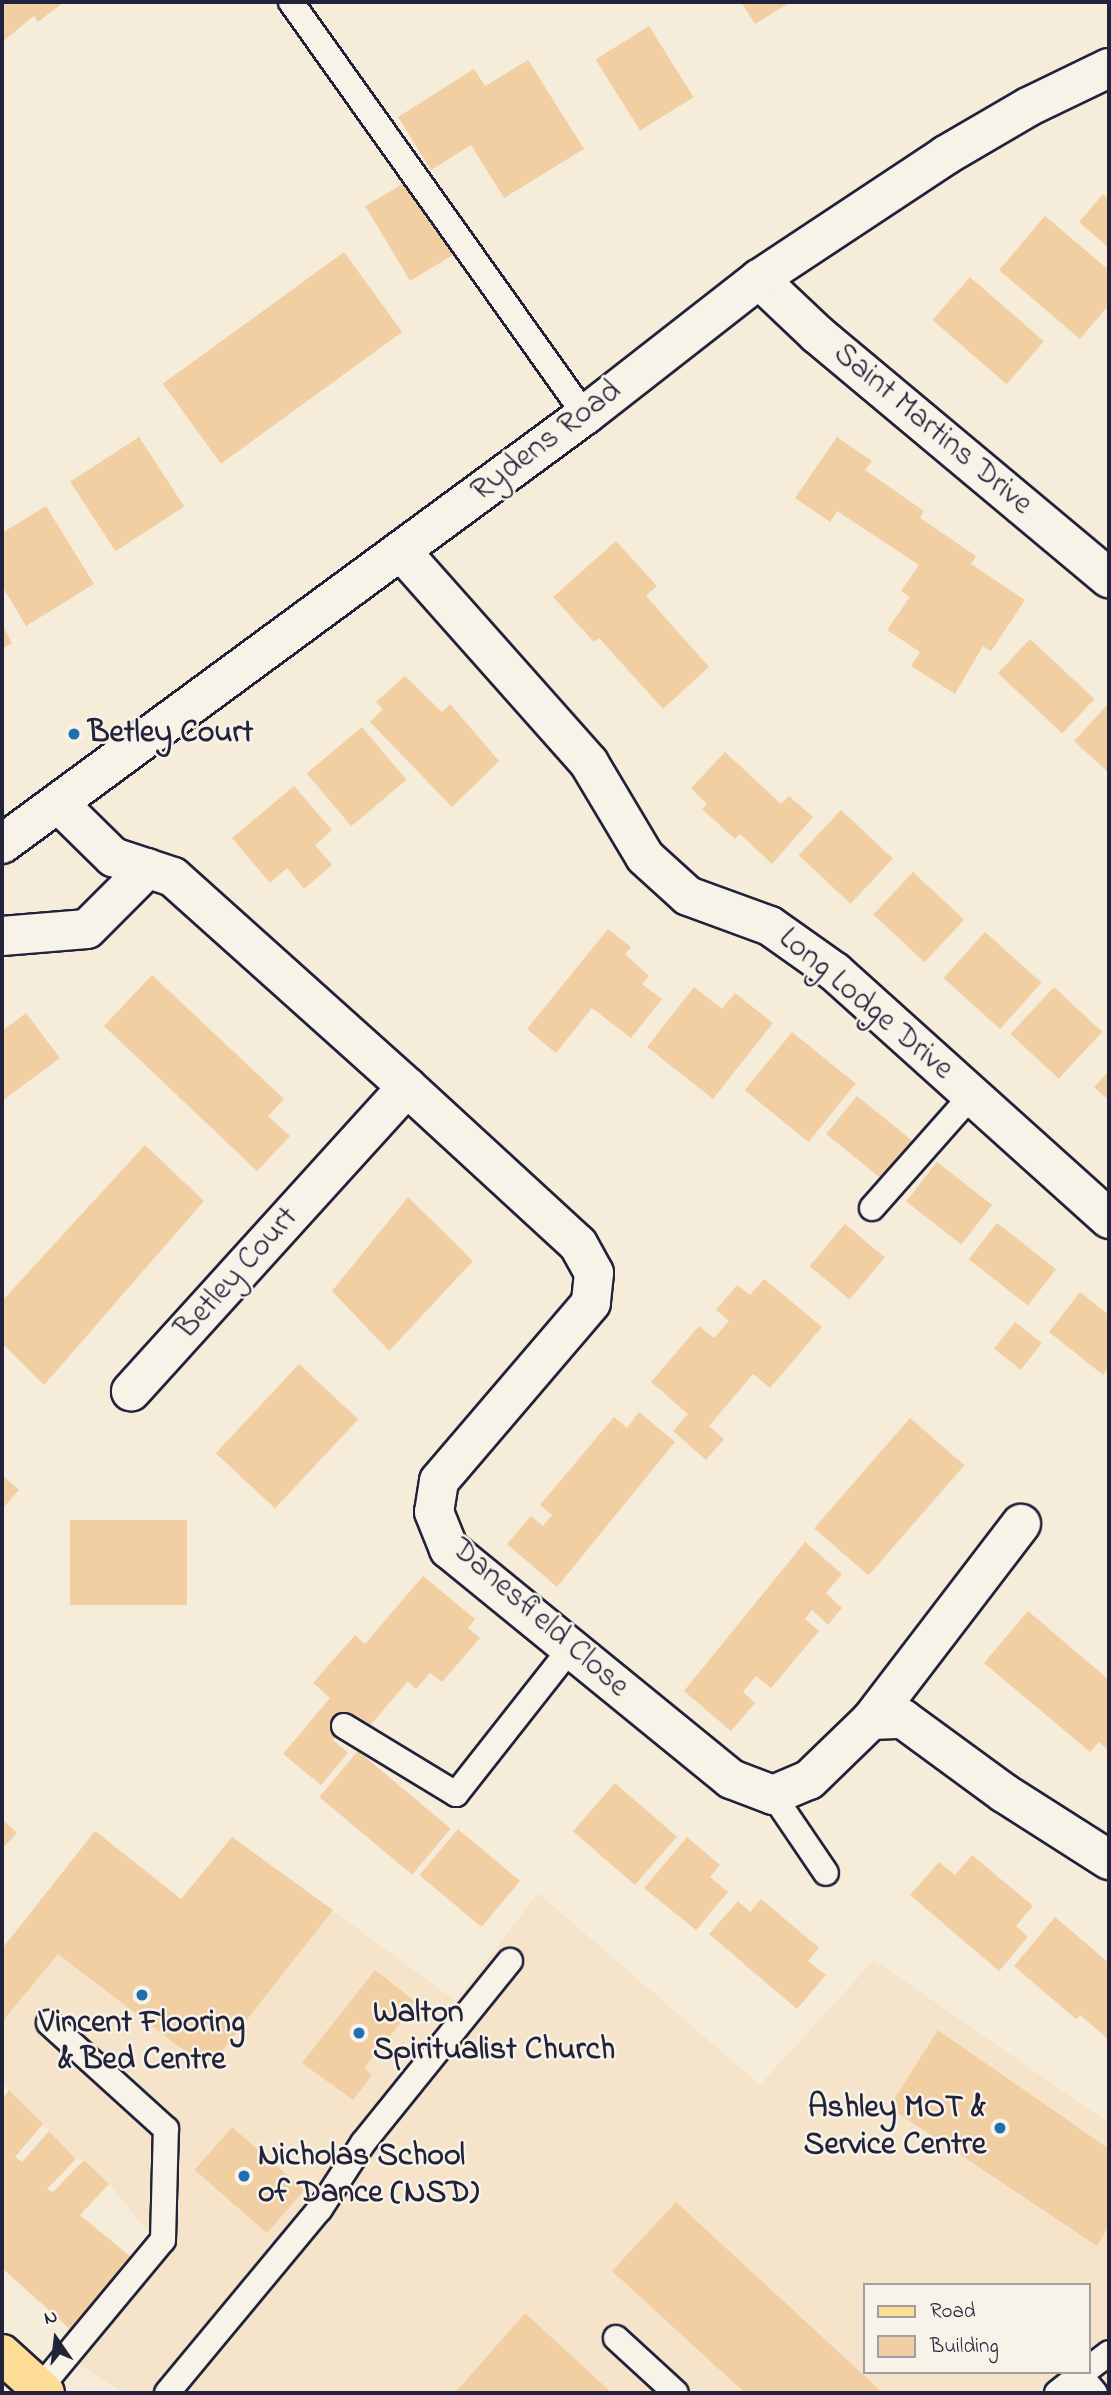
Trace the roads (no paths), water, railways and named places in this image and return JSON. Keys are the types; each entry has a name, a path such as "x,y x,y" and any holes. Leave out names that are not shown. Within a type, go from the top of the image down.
{"main road":[{"path":"2,2354 43,2391"}],"street":[{"name":"Rydens Road","path":"2,844 60,804 585,415 759,279 946,155 1028,107 1109,68"},
{"name":"Saint Martins Drive","path":"759,279 817,334 1109,578"},
{"name":"Long Lodge Drive","path":"401,551 589,764 645,857 688,896 770,926 835,972 1109,1219"},
{"path":"60,804 113,857 173,877 407,1087"},
{"path":"2,936 87,929 148,867"},
{"name":"Betley Court","path":"131,1391 407,1087"},
{"name":"Danesfield Close","path":"407,1087 578,1244 594,1273 591,1303 439,1481 433,1512 449,1549 731,1779 773,1795"},
{"path":"773,1795 809,1780 871,1720 1021,1524"},
{"path":"871,1720 903,1719 1004,1793 1109,1860"}],"lane":[{"path":"291,2 585,415"},
{"path":"872,1208 972,1095"},
{"path":"344,1726 456,1794 571,1648"},
{"path":"773,1795 826,1873"},
{"path":"167,2393 320,2209 363,2143 510,1961"},
{"path":"43,2391 163,2240 166,2143 166,2129 49,2023"},
{"path":"616,2339 676,2393"},
{"path":"1057,2393 1087,2378 1109,2353"}],"place":[{"name":"Betley Court","path":"74,734"},
{"name":"Vincent Flooring & Bed Centre","path":"142,1995"},
{"name":"Walton Spiritualist Church","path":"359,2033"},
{"name":"Ashley MOT & Service Centre","path":"1000,2128"},
{"name":"Nicholas School of Dance (NSD)","path":"244,2176"}]}
